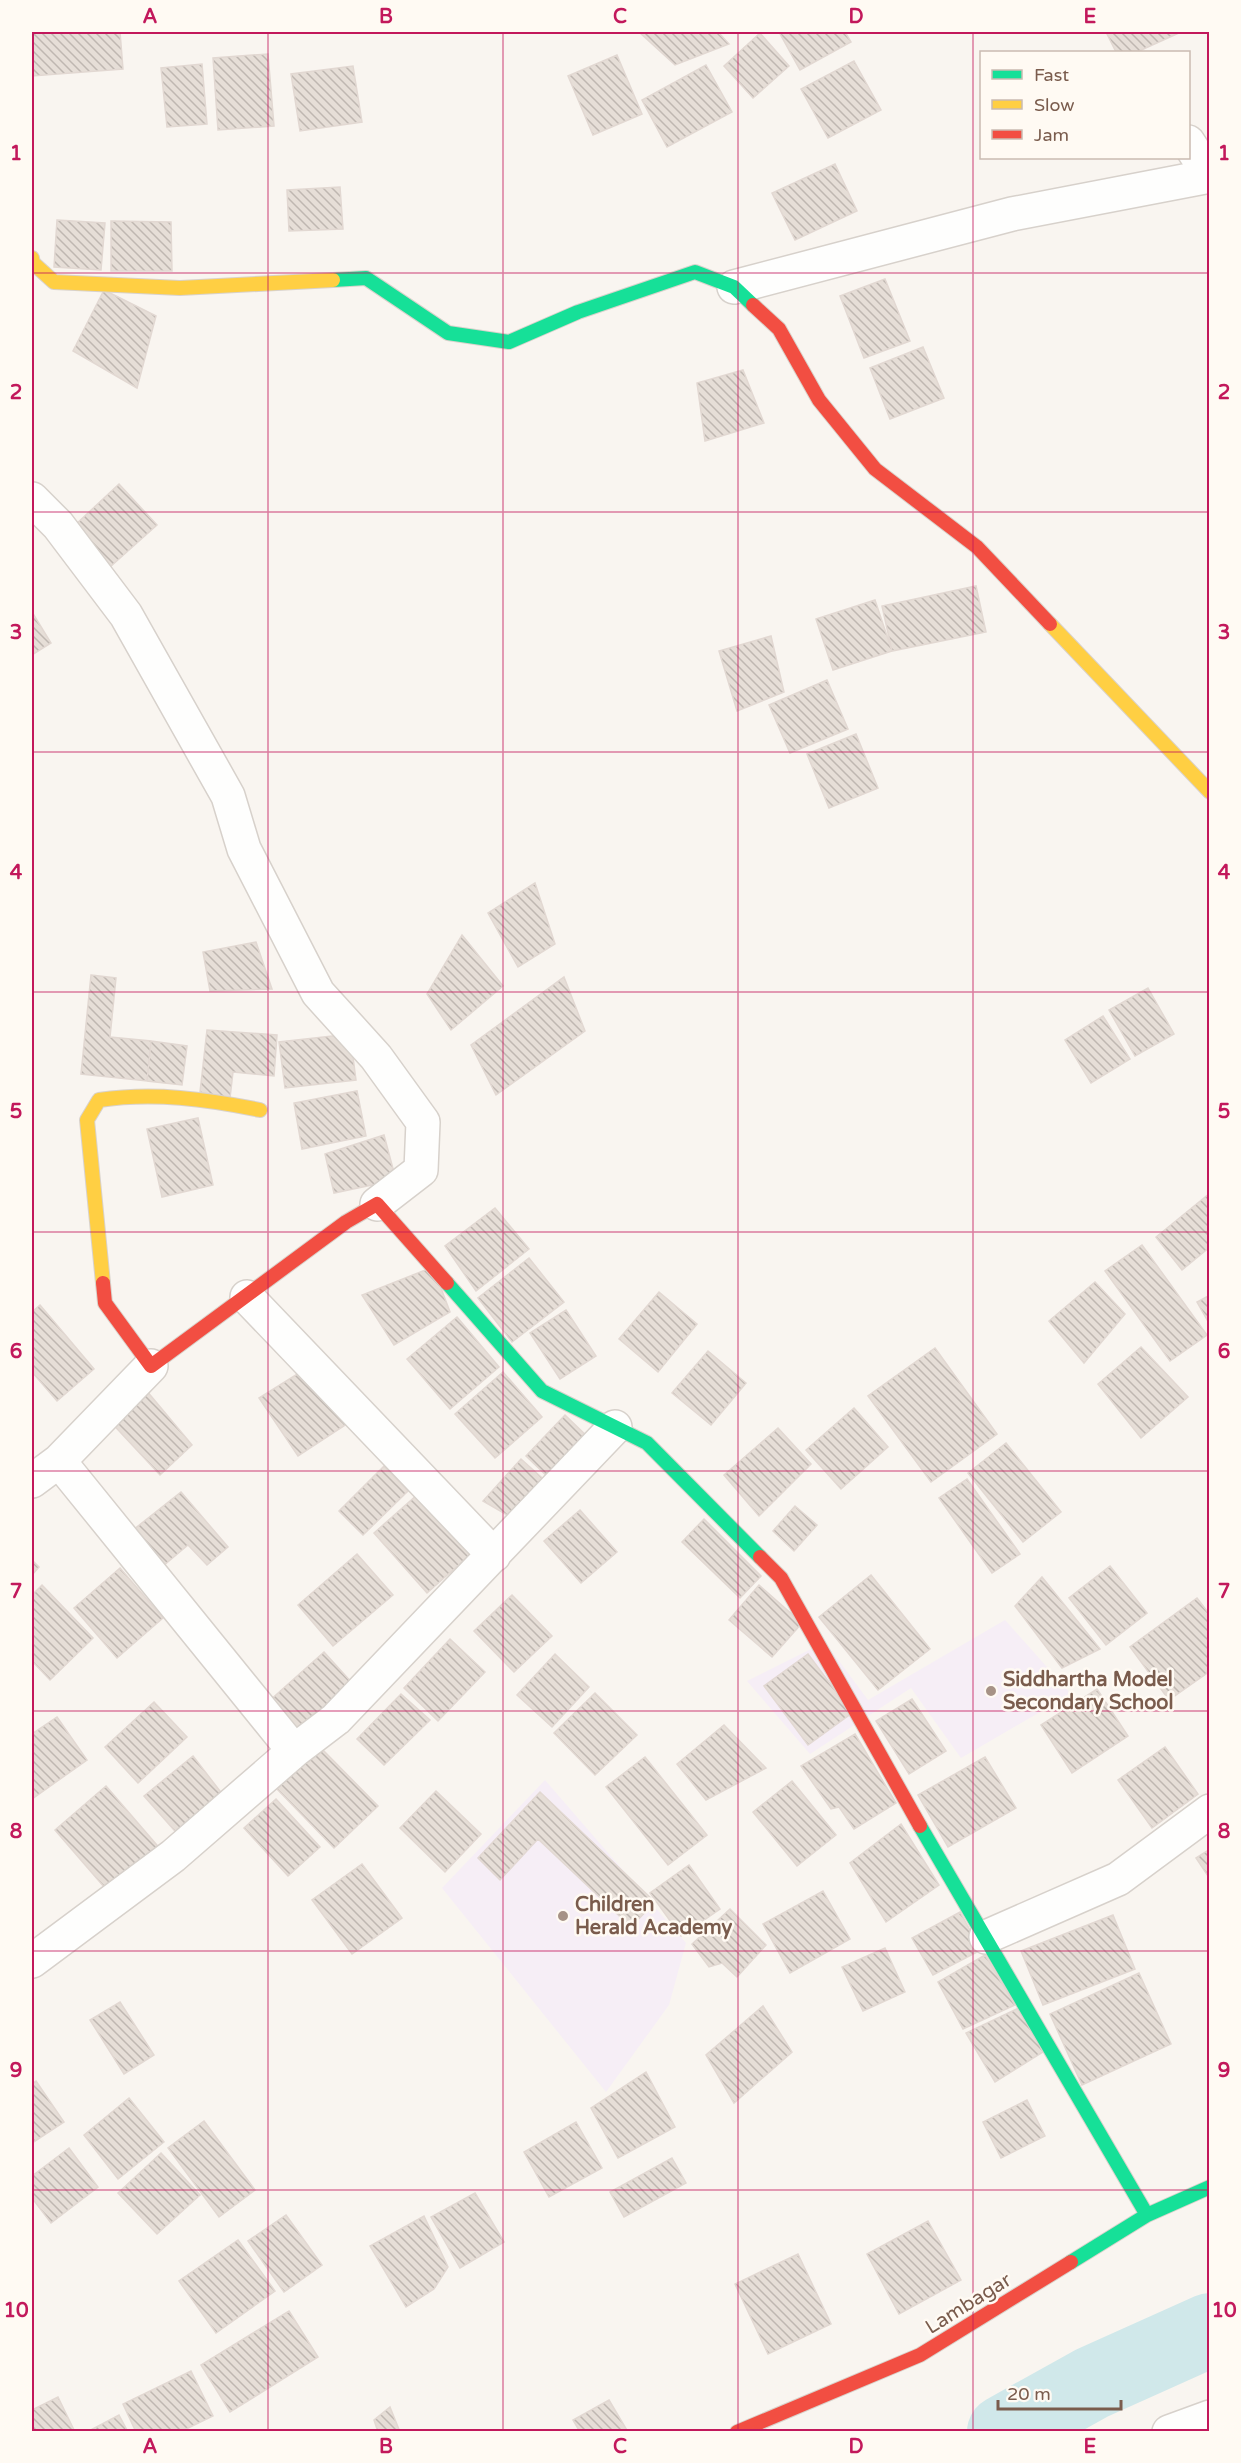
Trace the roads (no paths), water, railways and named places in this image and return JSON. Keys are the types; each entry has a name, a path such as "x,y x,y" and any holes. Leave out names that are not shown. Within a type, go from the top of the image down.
{"street":[{"path":"734,287 1012,214 1209,176 1190,145"},
{"path":"32,258 33,263 54,282 180,288 366,278 448,333 509,342 578,312 695,272 734,287 778,329 819,400 875,469 977,548 1032,603 1078,655 1209,792"},
{"path":"32,499 58,525 126,615 159,671 228,796 244,849 318,993 376,1057 423,1122 421,1170 377,1204 346,1222 151,1366 59,1461 32,1481"},
{"path":"151,1366 105,1303 87,1120 99,1100 124,1095 185,1096 260,1110"},
{"path":"377,1204 542,1391 646,1443 781,1578 870,1740 1147,2215"},
{"path":"247,1297 494,1555"},
{"path":"32,1961 173,1856 294,1750 336,1719 615,1427"},
{"path":"59,1461 294,1750"},
{"path":"986,1937 1118,1879 1209,1811"},
{"name":"Lambagar","path":"737,2432 920,2355 1147,2215 1209,2187"},
{"path":"1169,2432 1209,2417"}],"waterway":[{"path":"1004,2432 1092,2383 1210,2330"}],"place":[{"name":"Siddhartha Model Secondary School","path":"991,1691"},
{"name":"Children Herald Academy","path":"563,1916"}]}
